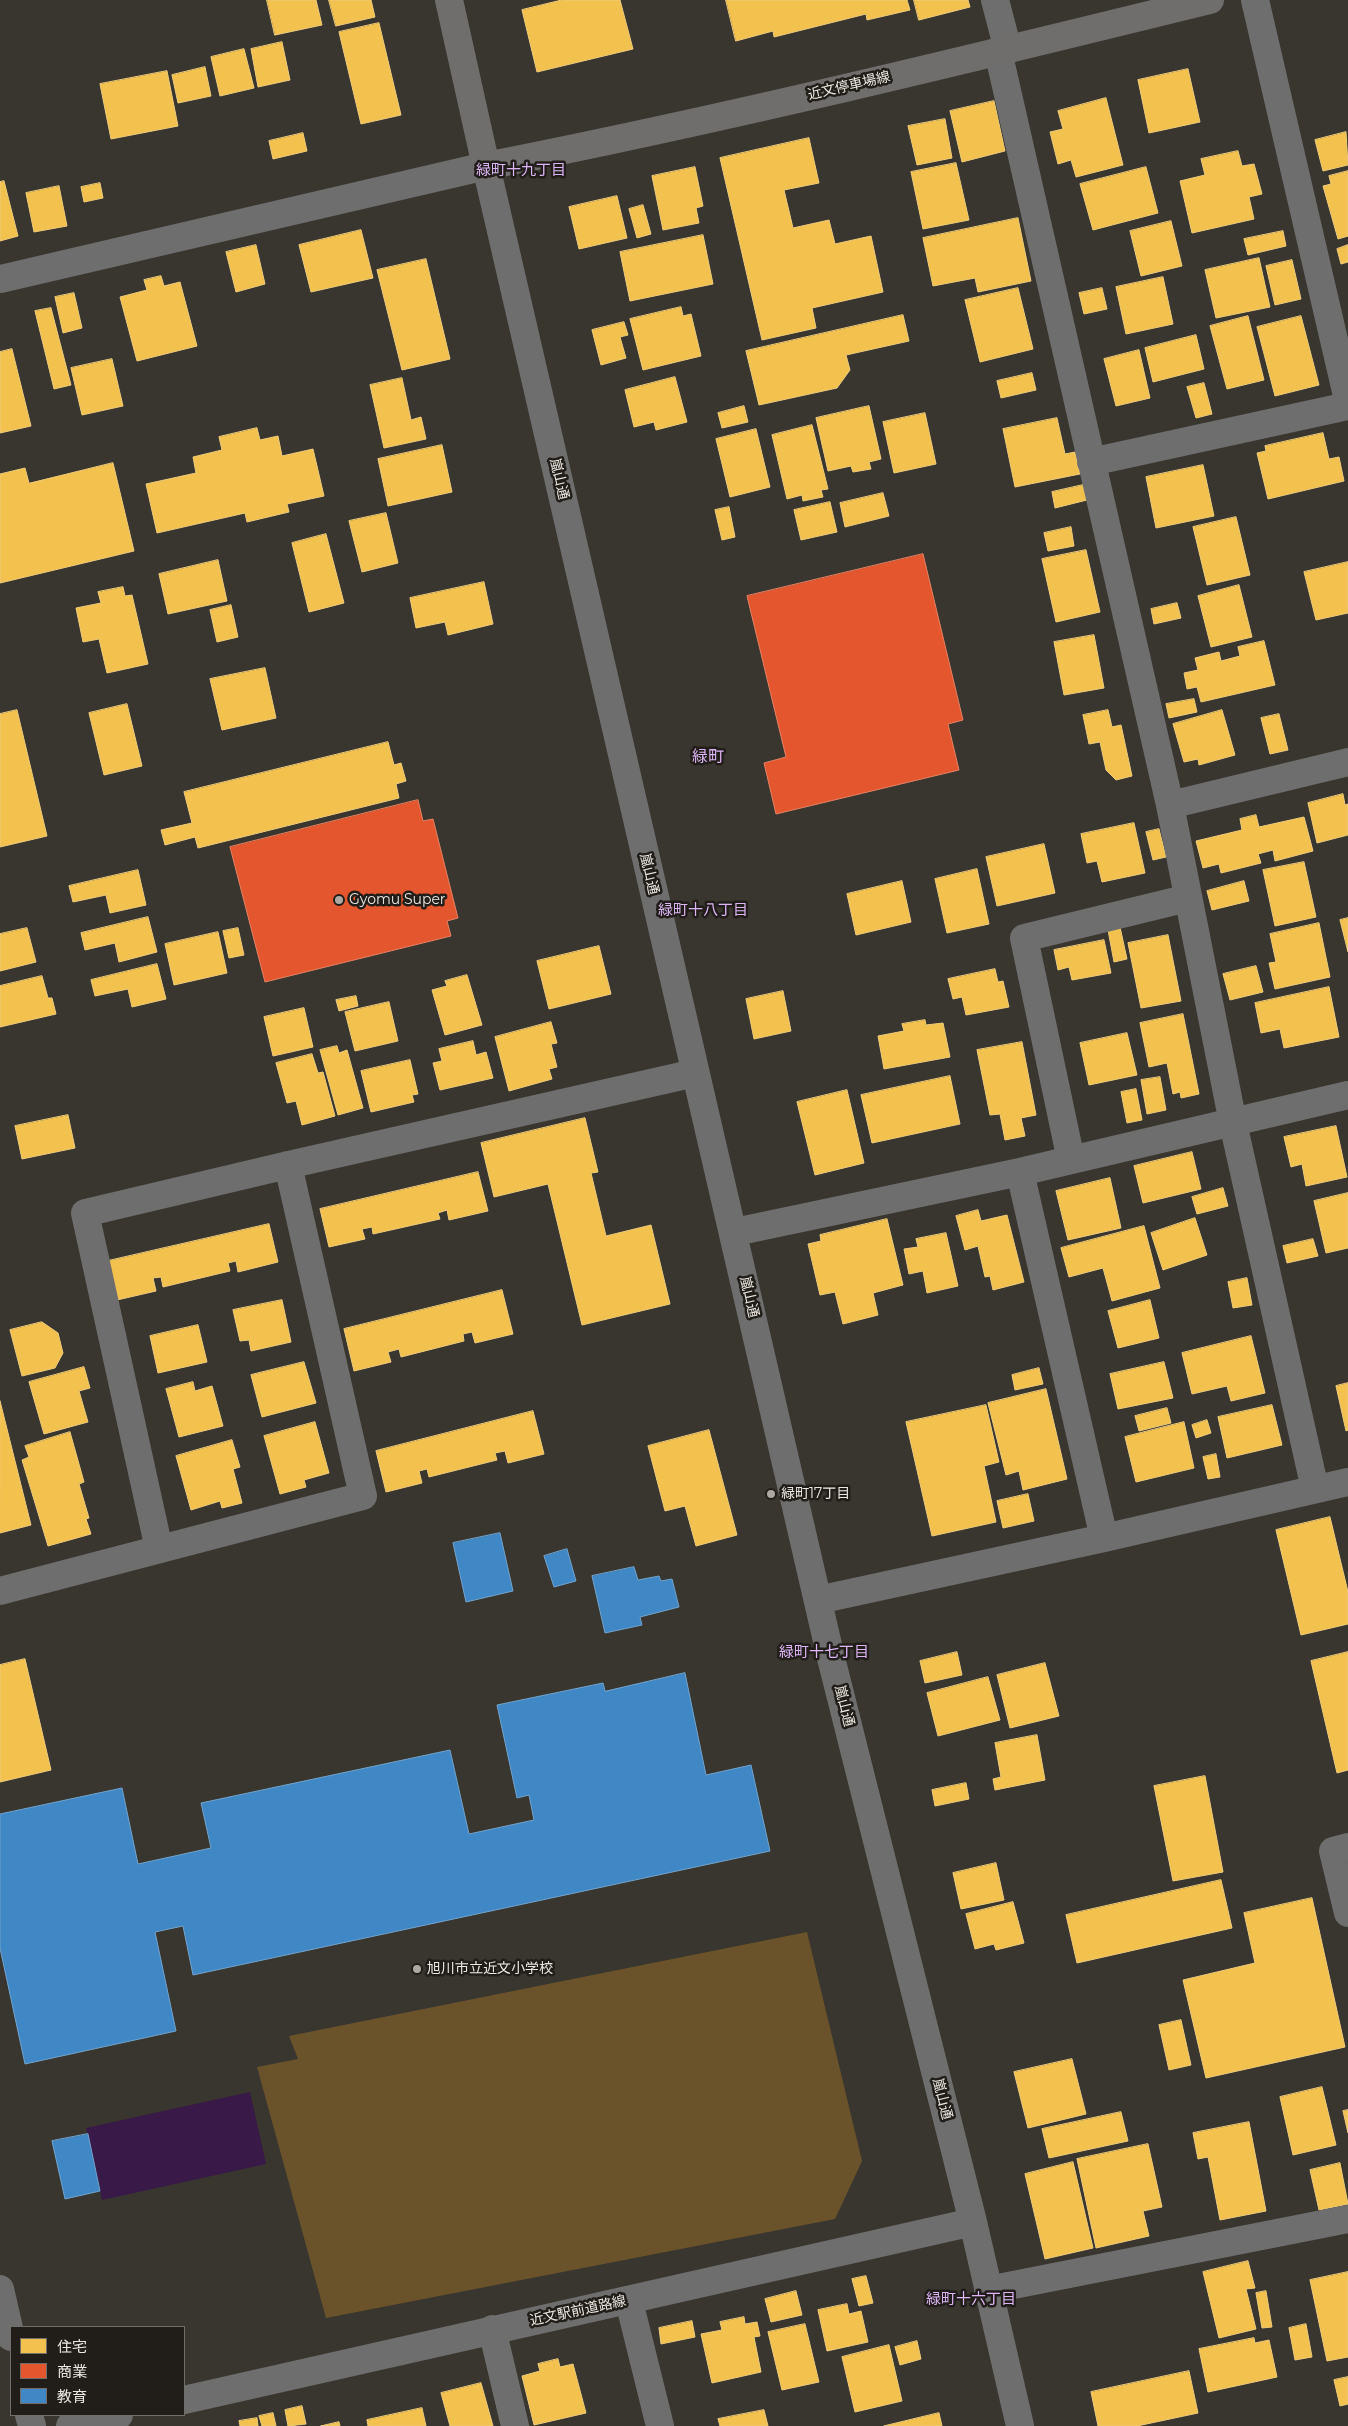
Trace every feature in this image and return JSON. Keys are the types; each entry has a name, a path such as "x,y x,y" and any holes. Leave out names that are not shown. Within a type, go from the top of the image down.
{"main road":[{"path":"449,0 486,166"},
{"name":"近文停車場線","path":"486,166 571,149 1003,51 1210,0"}],"street":[{"path":"996,0 1003,51 1092,462 1170,805 1233,1123 1315,1489"},
{"path":"1255,0 1348,400"},
{"path":"0,279 486,166"},
{"name":"嵐山通","path":"486,166 695,1073 735,1232 818,1600 973,2222 1020,2426"},
{"path":"1092,462 1348,406"},
{"path":"1170,805 1348,762"},
{"path":"1071,1160 1024,938 1188,898"},
{"path":"159,1549 85,1213 288,1164 695,1073"},
{"path":"735,1232 1020,1172 1348,1095"},
{"path":"0,1591 363,1496 288,1164"},
{"path":"1020,1172 1104,1538"},
{"path":"818,1600 1104,1538 1348,1482"},
{"path":"1348,1847 1333,1851 1348,1913"},
{"path":"988,2290 1348,2219"},
{"name":"近文駅前道路線","path":"185,2400 973,2222"},
{"path":"0,2289 10,2334"},
{"path":"629,2300 660,2426"},
{"path":"492,2329 515,2426"},
{"path":"70,2426 115,2416"}],"shaded area":[{"path":"807,1932 862,2161 835,2219 326,2318 257,2067 298,2059 289,2036"},
{"path":"250,2092 266,2164 102,2200 86,2128"}],"building: 住宅":[{"path":"267,0 316,0 322,25 275,35"},
{"path":"329,0 371,0 375,17 336,26"},
{"path":"562,0 620,0 633,49 537,72 522,10"},
{"path":"726,0 907,0 910,10 867,20 866,14 774,37 773,31 736,41"},
{"path":"914,0 968,0 970,7 919,20"},
{"path":"379,23 401,115 361,124 339,32"},
{"path":"282,42 290,80 258,87 251,49"},
{"path":"244,49 254,88 220,96 211,57"},
{"path":"205,67 211,96 178,103 172,75"},
{"path":"1188,69 1200,122 1149,133 1138,80"},
{"path":"167,71 178,126 111,139 100,84"},
{"path":"1106,98 1123,165 1076,177 1071,160 1058,164 1050,132 1063,129 1058,111"},
{"path":"994,101 1005,151 962,162 950,111"},
{"path":"945,119 952,158 917,165 908,126"},
{"path":"1346,132 1348,165 1323,171 1315,140"},
{"path":"303,133 307,151 273,159 269,141"},
{"path":"809,138 819,183 784,190 793,228 829,220 835,244 871,236 883,292 812,308 816,328 762,340 720,158"},
{"path":"1238,151 1242,166 1254,164 1262,194 1249,197 1254,219 1192,233 1180,181 1205,175 1201,159"},
{"path":"956,163 969,220 923,229 911,172"},
{"path":"695,167 703,206 696,208 699,223 663,230 652,176"},
{"path":"1146,167 1158,213 1093,230 1080,184"},
{"path":"1348,171 1348,236 1338,239 1323,186 1331,184 1329,176"},
{"path":"4,181 18,236 0,241 0,182"},
{"path":"100,183 103,198 84,202 81,187"},
{"path":"59,186 67,226 34,232 26,193"},
{"path":"617,196 627,238 579,249 569,207"},
{"path":"643,205 651,234 637,238 629,209"},
{"path":"1018,218 1031,281 978,292 975,278 933,286 923,238"},
{"path":"1171,221 1182,266 1141,276 1130,231"},
{"path":"361,230 373,278 311,292 299,245"},
{"path":"1283,231 1286,246 1248,255 1244,239"},
{"path":"703,235 713,284 630,301 620,252"},
{"path":"256,245 265,284 236,292 226,252"},
{"path":"1348,245 1348,262 1341,264 1337,249"},
{"path":"1259,258 1270,307 1216,318 1205,270"},
{"path":"426,259 450,359 402,370 377,270"},
{"path":"1292,260 1301,299 1275,305 1266,266"},
{"path":"161,276 164,286 180,282 197,346 137,361 120,297 147,290 144,280"},
{"path":"1163,277 1173,324 1126,334 1116,287"},
{"path":"1018,288 1033,349 980,362 965,300"},
{"path":"1102,288 1107,309 1084,314 1079,293"},
{"path":"74,293 82,328 63,333 55,297"},
{"path":"681,307 683,316 691,314 701,356 643,370 630,319"},
{"path":"51,308 71,385 54,389 35,311"},
{"path":"903,315 909,341 846,355 850,370 837,388 759,405 746,351"},
{"path":"1248,316 1264,380 1227,389 1210,326"},
{"path":"1301,316 1319,385 1275,396 1257,327"},
{"path":"624,322 628,335 620,337 626,358 601,365 592,330"},
{"path":"1196,335 1204,369 1153,382 1145,348"},
{"path":"12,349 31,426 0,433 0,352"},
{"path":"1139,350 1150,398 1116,406 1104,359"},
{"path":"112,359 123,406 82,415 71,368"},
{"path":"1032,373 1036,390 1001,398 997,381"},
{"path":"675,377 687,422 656,430 654,422 634,427 625,390"},
{"path":"402,378 411,420 421,417 426,439 384,448 370,385"},
{"path":"1204,383 1212,414 1196,418 1187,387"},
{"path":"744,406 748,422 722,428 718,413"},
{"path":"869,406 881,459 869,462 871,469 853,472 851,466 828,471 816,418"},
{"path":"925,413 936,464 894,473 883,422"},
{"path":"1057,418 1065,454 1075,452 1080,474 1015,487 1003,429"},
{"path":"812,425 828,489 821,490 823,497 803,501 802,495 787,499 772,435"},
{"path":"257,428 260,440 278,436 282,456 313,449 324,496 287,504 289,512 247,522 245,513 157,533 146,484 196,473 193,457 222,450 219,437"},
{"path":"756,429 770,487 730,497 716,439"},
{"path":"1323,433 1329,459 1339,457 1344,481 1268,499 1257,453 1266,451 1265,446"},
{"path":"442,445 452,492 388,506 378,459"},
{"path":"113,463 134,551 0,583 0,474 25,468 29,483"},
{"path":"1203,465 1214,516 1156,528 1146,477"},
{"path":"1083,485 1087,500 1055,508 1052,492"},
{"path":"883,493 889,516 845,527 840,503"},
{"path":"830,502 837,532 801,540 794,510"},
{"path":"729,507 735,537 722,540 715,510"},
{"path":"386,513 398,563 362,572 349,521"},
{"path":"1236,517 1250,575 1207,585 1193,527"},
{"path":"1071,527 1074,546 1048,551 1044,533"},
{"path":"326,534 344,603 309,612 292,543"},
{"path":"1086,550 1100,612 1056,622 1042,559"},
{"path":"218,560 227,601 168,614 159,574"},
{"path":"1348,562 1348,613 1316,620 1304,572"},
{"path":"484,582 493,624 448,635 445,622 416,628 410,598"},
{"path":"1239,585 1252,637 1211,647 1198,596"},
{"path":"123,587 125,596 132,595 148,664 107,673 99,639 83,642 76,608 101,603 98,592"},
{"path":"1177,603 1181,618 1154,624 1151,609"},
{"path":"231,605 238,637 217,642 210,610"},
{"path":"1094,635 1104,688 1064,695 1054,642"},
{"path":"1264,641 1275,685 1201,702 1197,687 1187,689 1184,673 1198,670 1195,658 1219,652 1221,661 1240,656 1238,647"},
{"path":"265,668 276,718 222,730 210,679"},
{"path":"1194,699 1197,712 1169,718 1166,704"},
{"path":"127,704 142,766 104,775 89,713"},
{"path":"17,710 47,836 0,847 0,714"},
{"path":"1108,710 1112,727 1121,725 1132,776 1116,780 1106,770 1100,742 1089,744 1083,715"},
{"path":"1222,710 1235,755 1199,765 1198,759 1184,762 1173,724"},
{"path":"1279,714 1288,750 1270,754 1261,718"},
{"path":"388,742 394,765 401,763 406,781 396,784 399,798 198,848 195,837 165,845 161,830 192,823 184,792"},
{"path":"1343,794 1345,805 1348,804 1348,835 1317,843 1308,803"},
{"path":"1256,815 1259,827 1304,817 1313,851 1275,861 1273,850 1258,854 1261,863 1221,873 1219,864 1203,868 1196,841 1242,830 1240,819"},
{"path":"1134,823 1145,873 1102,882 1097,861 1087,863 1081,834"},
{"path":"1159,829 1166,857 1153,860 1146,832"},
{"path":"1044,844 1055,893 997,906 986,857"},
{"path":"1304,862 1316,917 1275,926 1263,870"},
{"path":"977,869 989,924 947,933 935,879"},
{"path":"138,870 146,905 110,913 106,895 73,902 69,886"},
{"path":"902,881 911,922 856,935 847,894"},
{"path":"1244,881 1249,901 1212,910 1207,891"},
{"path":"148,917 157,952 119,962 115,943 85,950 81,933"},
{"path":"1348,918 1348,952 1340,920"},
{"path":"1319,923 1330,977 1275,989 1269,963 1276,962 1270,934"},
{"path":"1120,927 1127,959 1114,962 1108,930"},
{"path":"27,928 36,962 0,971 0,934"},
{"path":"238,928 244,955 229,958 223,931"},
{"path":"218,932 227,973 174,985 165,944"},
{"path":"1168,935 1181,1001 1141,1008 1128,943"},
{"path":"1104,940 1111,973 1072,980 1069,967 1058,970 1054,950"},
{"path":"599,946 611,994 549,1009 537,961"},
{"path":"157,964 166,999 132,1007 128,989 95,996 91,980"},
{"path":"1256,966 1263,992 1230,1000 1223,974"},
{"path":"995,969 998,982 1003,981 1009,1007 966,1015 962,997 953,999 948,979"},
{"path":"467,975 482,1025 445,1035 432,990 447,986 445,981"},
{"path":"42,976 48,998 52,998 56,1014 0,1027 0,986"},
{"path":"1329,987 1339,1037 1284,1048 1280,1029 1261,1033 1255,1003"},
{"path":"783,991 791,1031 754,1039 746,999"},
{"path":"356,996 358,1006 339,1011 336,1000"},
{"path":"389,1002 398,1041 355,1051 345,1012"},
{"path":"304,1008 313,1047 273,1056 264,1017"},
{"path":"1183,1014 1199,1094 1181,1098 1180,1092 1173,1094 1167,1063 1149,1067 1140,1023"},
{"path":"925,1020 926,1025 943,1023 950,1057 884,1069 878,1036 904,1031 902,1024"},
{"path":"551,1022 557,1043 551,1044 557,1067 549,1069 552,1079 509,1091 495,1037"},
{"path":"1127,1033 1137,1075 1089,1085 1080,1043"},
{"path":"473,1041 476,1055 486,1052 493,1078 440,1090 433,1063 442,1061 439,1049"},
{"path":"1022,1042 1036,1115 1021,1118 1025,1136 1005,1140 1000,1114 990,1115 977,1050"},
{"path":"337,1046 339,1053 347,1050 363,1108 338,1115 320,1050"},
{"path":"312,1054 318,1073 323,1072 335,1116 302,1125 296,1101 287,1103 276,1063"},
{"path":"410,1060 418,1094 412,1095 414,1102 371,1112 361,1071"},
{"path":"950,1076 960,1124 872,1143 861,1095"},
{"path":"1160,1077 1166,1110 1147,1114 1141,1080"},
{"path":"1136,1089 1142,1120 1127,1123 1121,1092"},
{"path":"847,1090 864,1163 815,1175 797,1102"},
{"path":"68,1115 75,1148 22,1159 15,1126"},
{"path":"585,1118 598,1172 591,1173 606,1236 651,1225 670,1304 582,1325 548,1184 494,1197 481,1143"},
{"path":"1336,1126 1347,1177 1306,1186 1302,1164 1291,1167 1284,1137"},
{"path":"1192,1152 1201,1189 1143,1203 1134,1166"},
{"path":"478,1172 488,1211 449,1220 447,1210 438,1213 440,1219 373,1234 372,1227 362,1229 365,1239 329,1247 320,1209"},
{"path":"1110,1178 1121,1228 1068,1240 1056,1191"},
{"path":"1223,1188 1228,1206 1197,1214 1192,1197"},
{"path":"1348,1193 1348,1248 1326,1253 1314,1201"},
{"path":"978,1210 981,1221 1007,1215 1024,1282 993,1290 990,1276 985,1277 978,1246 965,1250 956,1216"},
{"path":"1195,1218 1207,1255 1163,1270 1151,1233"},
{"path":"887,1219 903,1285 873,1293 878,1315 843,1324 835,1292 820,1295 808,1244 821,1241 820,1235"},
{"path":"269,1224 278,1262 238,1272 236,1261 228,1263 230,1271 163,1287 161,1277 153,1278 156,1291 117,1300 108,1261"},
{"path":"1144,1226 1160,1288 1112,1301 1103,1268 1069,1277 1061,1248"},
{"path":"946,1233 958,1286 927,1293 923,1271 909,1274 904,1249 918,1247 916,1239"},
{"path":"1313,1239 1318,1256 1287,1263 1283,1246"},
{"path":"1247,1278 1252,1305 1233,1308 1228,1282"},
{"path":"502,1290 513,1334 475,1343 472,1332 463,1334 464,1341 401,1357 399,1349 388,1352 391,1362 354,1371 344,1329"},
{"path":"282,1300 291,1342 251,1351 249,1340 240,1341 233,1310"},
{"path":"1150,1300 1159,1338 1118,1348 1108,1311"},
{"path":"42,1322 58,1333 63,1353 55,1368 22,1376 10,1330"},
{"path":"198,1325 207,1362 158,1373 150,1336"},
{"path":"1251,1336 1265,1393 1231,1401 1227,1386 1192,1394 1182,1353"},
{"path":"304,1362 316,1403 262,1417 251,1375"},
{"path":"1164,1362 1173,1398 1118,1409 1110,1374"},
{"path":"84,1367 90,1388 79,1391 88,1422 44,1434 29,1382"},
{"path":"1039,1368 1043,1384 1015,1390 1012,1375"},
{"path":"193,1382 195,1391 212,1386 223,1426 179,1437 166,1389"},
{"path":"1348,1383 1348,1430 1346,1431 1336,1386"},
{"path":"1046,1389 1067,1479 1023,1490 1019,1471 1006,1475 988,1403"},
{"path":"0,1401 31,1525 0,1533"},
{"path":"986,1405 999,1462 984,1466 996,1522 932,1536 906,1422"},
{"path":"1272,1405 1282,1445 1227,1458 1218,1417"},
{"path":"1167,1408 1171,1423 1139,1431 1135,1416"},
{"path":"533,1411 544,1454 508,1463 505,1451 495,1453 497,1460 429,1477 427,1469 419,1471 422,1483 386,1492 376,1451"},
{"path":"1207,1420 1211,1433 1196,1438 1192,1425"},
{"path":"315,1422 329,1473 304,1480 306,1487 280,1494 264,1436"},
{"path":"1184,1422 1194,1468 1136,1482 1125,1437"},
{"path":"709,1430 737,1535 696,1546 685,1506 665,1511 648,1446"},
{"path":"70,1432 84,1482 79,1484 89,1518 86,1519 91,1534 48,1546 22,1460 29,1457 25,1446"},
{"path":"232,1440 240,1467 233,1469 242,1503 222,1508 220,1501 191,1510 176,1456"},
{"path":"1216,1454 1220,1477 1208,1479 1203,1457"},
{"path":"1028,1494 1034,1521 1003,1528 997,1501"},
{"path":"1330,1517 1348,1592 1348,1624 1301,1635 1276,1530"},
{"path":"957,1652 962,1675 925,1683 920,1661"},
{"path":"1348,1652 1348,1770 1337,1773 1311,1661"},
{"path":"25,1659 51,1770 0,1782 0,1665"},
{"path":"1045,1663 1059,1716 1010,1728 997,1675"},
{"path":"988,1677 1000,1720 938,1736 927,1693"},
{"path":"1037,1735 1045,1780 995,1790 993,1779 1001,1777 995,1743"},
{"path":"1205,1776 1223,1872 1173,1881 1154,1786"},
{"path":"966,1783 969,1799 935,1806 932,1790"},
{"path":"996,1863 1004,1900 961,1909 953,1873"},
{"path":"1221,1880 1232,1928 1077,1963 1066,1915"},
{"path":"1312,1898 1345,2047 1206,2078 1183,1980 1255,1963 1244,1913"},
{"path":"1013,1902 1024,1943 996,1950 994,1944 975,1949 966,1914"},
{"path":"1181,2020 1191,2065 1169,2070 1159,2025"},
{"path":"1072,2059 1086,2114 1028,2128 1014,2072"},
{"path":"1322,2087 1336,2145 1293,2155 1280,2097"},
{"path":"1348,2110 1348,2133 1343,2111"},
{"path":"1121,2112 1128,2141 1049,2158 1042,2129"},
{"path":"1249,2122 1266,2211 1220,2220 1208,2157 1198,2159 1193,2133"},
{"path":"1148,2144 1162,2207 1143,2211 1149,2236 1096,2248 1077,2159"},
{"path":"1073,2162 1093,2248 1045,2259 1025,2174"},
{"path":"1340,2163 1348,2204 1319,2210 1310,2170"},
{"path":"1248,2261 1255,2288 1246,2289 1256,2329 1219,2338 1203,2272"},
{"path":"1348,2272 1348,2357 1327,2361 1310,2280"},
{"path":"866,2276 873,2303 859,2306 852,2279"},
{"path":"796,2291 802,2315 771,2322 765,2299"},
{"path":"1266,2291 1272,2327 1262,2328 1256,2293"},
{"path":"847,2304 849,2314 861,2311 868,2342 827,2351 818,2310"},
{"path":"744,2317 745,2324 757,2322 760,2336 754,2337 761,2372 712,2383 701,2334 722,2330 720,2322"},
{"path":"692,2321 695,2337 661,2344 659,2328"},
{"path":"805,2324 819,2382 782,2390 768,2332"},
{"path":"1306,2324 1312,2357 1295,2360 1289,2328"},
{"path":"1254,2338 1255,2343 1269,2340 1277,2377 1208,2392 1199,2349"},
{"path":"917,2341 921,2359 900,2365 895,2347"},
{"path":"889,2345 902,2401 855,2412 842,2357"},
{"path":"558,2359 560,2367 573,2364 586,2413 534,2425 522,2376 540,2371 538,2364"},
{"path":"1189,2371 1198,2413 1137,2426 1098,2426 1091,2392"},
{"path":"1348,2377 1348,2404 1340,2406 1334,2380"},
{"path":"481,2383 493,2426 450,2426 441,2393"},
{"path":"302,2406 306,2424 288,2426 285,2410"},
{"path":"422,2408 426,2426 368,2426 367,2420"},
{"path":"764,2410 768,2426 720,2426 718,2419"},
{"path":"273,2413 276,2426 262,2426 259,2416"},
{"path":"939,2413 942,2426 884,2426"},
{"path":"257,2418 258,2426 240,2426 239,2421"},
{"path":"339,2422 340,2426 321,2426"}],"building: 商業":[{"path":"923,554 963,720 948,724 959,770 776,814 764,763 786,757 747,596"},
{"path":"418,800 423,821 433,819 458,918 447,921 451,936 265,982 230,847"}],"building: 教育":[{"path":"500,1533 513,1591 466,1602 453,1543"},
{"path":"567,1549 576,1581 554,1587 544,1556"},
{"path":"634,1567 638,1580 659,1576 661,1581 672,1579 679,1607 640,1617 642,1625 605,1633 592,1576"},
{"path":"685,1673 706,1775 751,1765 770,1851 193,1975 183,1926 155,1932 176,2031 25,2064 0,1948 0,1814 122,1788 138,1864 211,1848 201,1803 450,1750 469,1834 534,1820 529,1795 517,1798 497,1705 603,1683 605,1691"},
{"path":"88,2134 100,2191 65,2199 52,2141"}],"place":[{"name":"Gyomu Super","path":"339,900"},
{"name":"緑町17丁目","path":"771,1494"},
{"name":"旭川市立近文小学校","path":"417,1969"}],"district":[{"name":"緑町十九丁目","path":"521,171"},
{"name":"緑町","path":"708,757"},
{"name":"緑町十八丁目","path":"703,911"},
{"name":"緑町十七丁目","path":"824,1653"},
{"name":"緑町十六丁目","path":"971,2300"}]}
